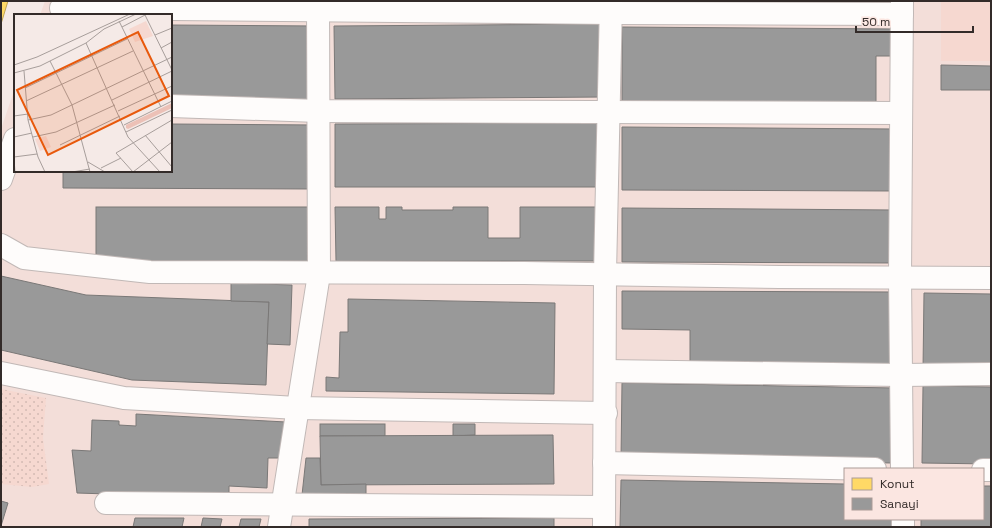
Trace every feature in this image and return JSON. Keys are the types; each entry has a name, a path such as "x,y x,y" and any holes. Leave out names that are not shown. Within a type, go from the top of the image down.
{"street":[{"path":"279,527 319,274 318,6"},
{"path":"61,8 318,6 902,7 900,277 902,468"},
{"path":"106,503 283,504 604,517 606,413 605,274 611,7"},
{"path":"172,106 319,111 901,113"},
{"path":"1,179 14,142"},
{"path":"1,245 24,258 150,272 319,274 605,274 991,278"},
{"path":"605,371 901,375 991,374"},
{"path":"1,373 124,398 297,408 606,413"},
{"path":"604,463 844,468"}],"shaded area":[{"path":"45,1 991,1 991,527 1,527 1,129 14,91 14,172 172,172 172,14 40,14"},
{"path":"941,1 991,1 991,61 941,61"},
{"path":"1,389 46,398 43,438 49,484 32,487 1,484"}],"building: Konut":[{"path":"1,1 8,1 1,24"}],"building: Sanayi":[{"path":"659,1 708,1 708,7 659,6"},
{"path":"708,1 742,1 742,8 708,7"},
{"path":"742,1 775,1 775,9 742,8"},
{"path":"775,1 807,1 807,9 775,9"},
{"path":"841,1 870,1 870,11 840,10"},
{"path":"603,24 604,97 335,99 334,26"},
{"path":"172,25 316,26 316,102 172,101"},
{"path":"622,27 894,29 894,56 876,56 876,104 622,103"},
{"path":"941,65 991,66 991,90 941,90"},
{"path":"604,123 605,187 335,187 335,124"},
{"path":"172,124 316,125 316,189 63,188 63,172 172,172"},
{"path":"622,127 894,129 894,191 622,190"},
{"path":"96,207 318,207 318,261 96,261"},
{"path":"335,207 379,207 379,219 386,219 386,207 402,207 402,210 453,210 453,207 488,207 488,238 520,238 520,207 605,207 605,261 336,261"},
{"path":"622,208 894,210 894,263 622,262"},
{"path":"1,276 86,295 269,302 266,385 132,380 1,350"},
{"path":"231,283 292,285 290,345 267,344 269,302 231,301"},
{"path":"622,291 894,292 893,366 690,365 690,330 622,329"},
{"path":"924,293 991,294 991,370 923,369"},
{"path":"348,299 555,303 554,394 326,391 326,377 339,378 340,332 348,332"},
{"path":"622,383 894,388 893,463 621,459"},
{"path":"923,386 991,387 991,464 922,463"},
{"path":"136,414 286,422 285,458 268,458 267,488 229,486 229,498 77,493 72,450 91,451 92,420 119,421 119,425 136,426"},
{"path":"320,424 385,424 385,436 320,436"},
{"path":"453,424 475,424 475,435 453,436"},
{"path":"553,435 554,484 321,485 320,436"},
{"path":"306,458 320,458 321,485 366,484 366,495 302,495"},
{"path":"621,480 844,484 844,520 892,520 892,527 620,527"},
{"path":"984,486 991,486 991,527 921,527 921,520 984,520"},
{"path":"1,501 8,503 1,526"},
{"path":"135,518 184,518 182,527 133,527"},
{"path":"203,518 222,519 220,527 201,527"},
{"path":"554,518 554,527 309,527 309,519"},
{"path":"241,519 261,519 259,527 239,527"}]}
